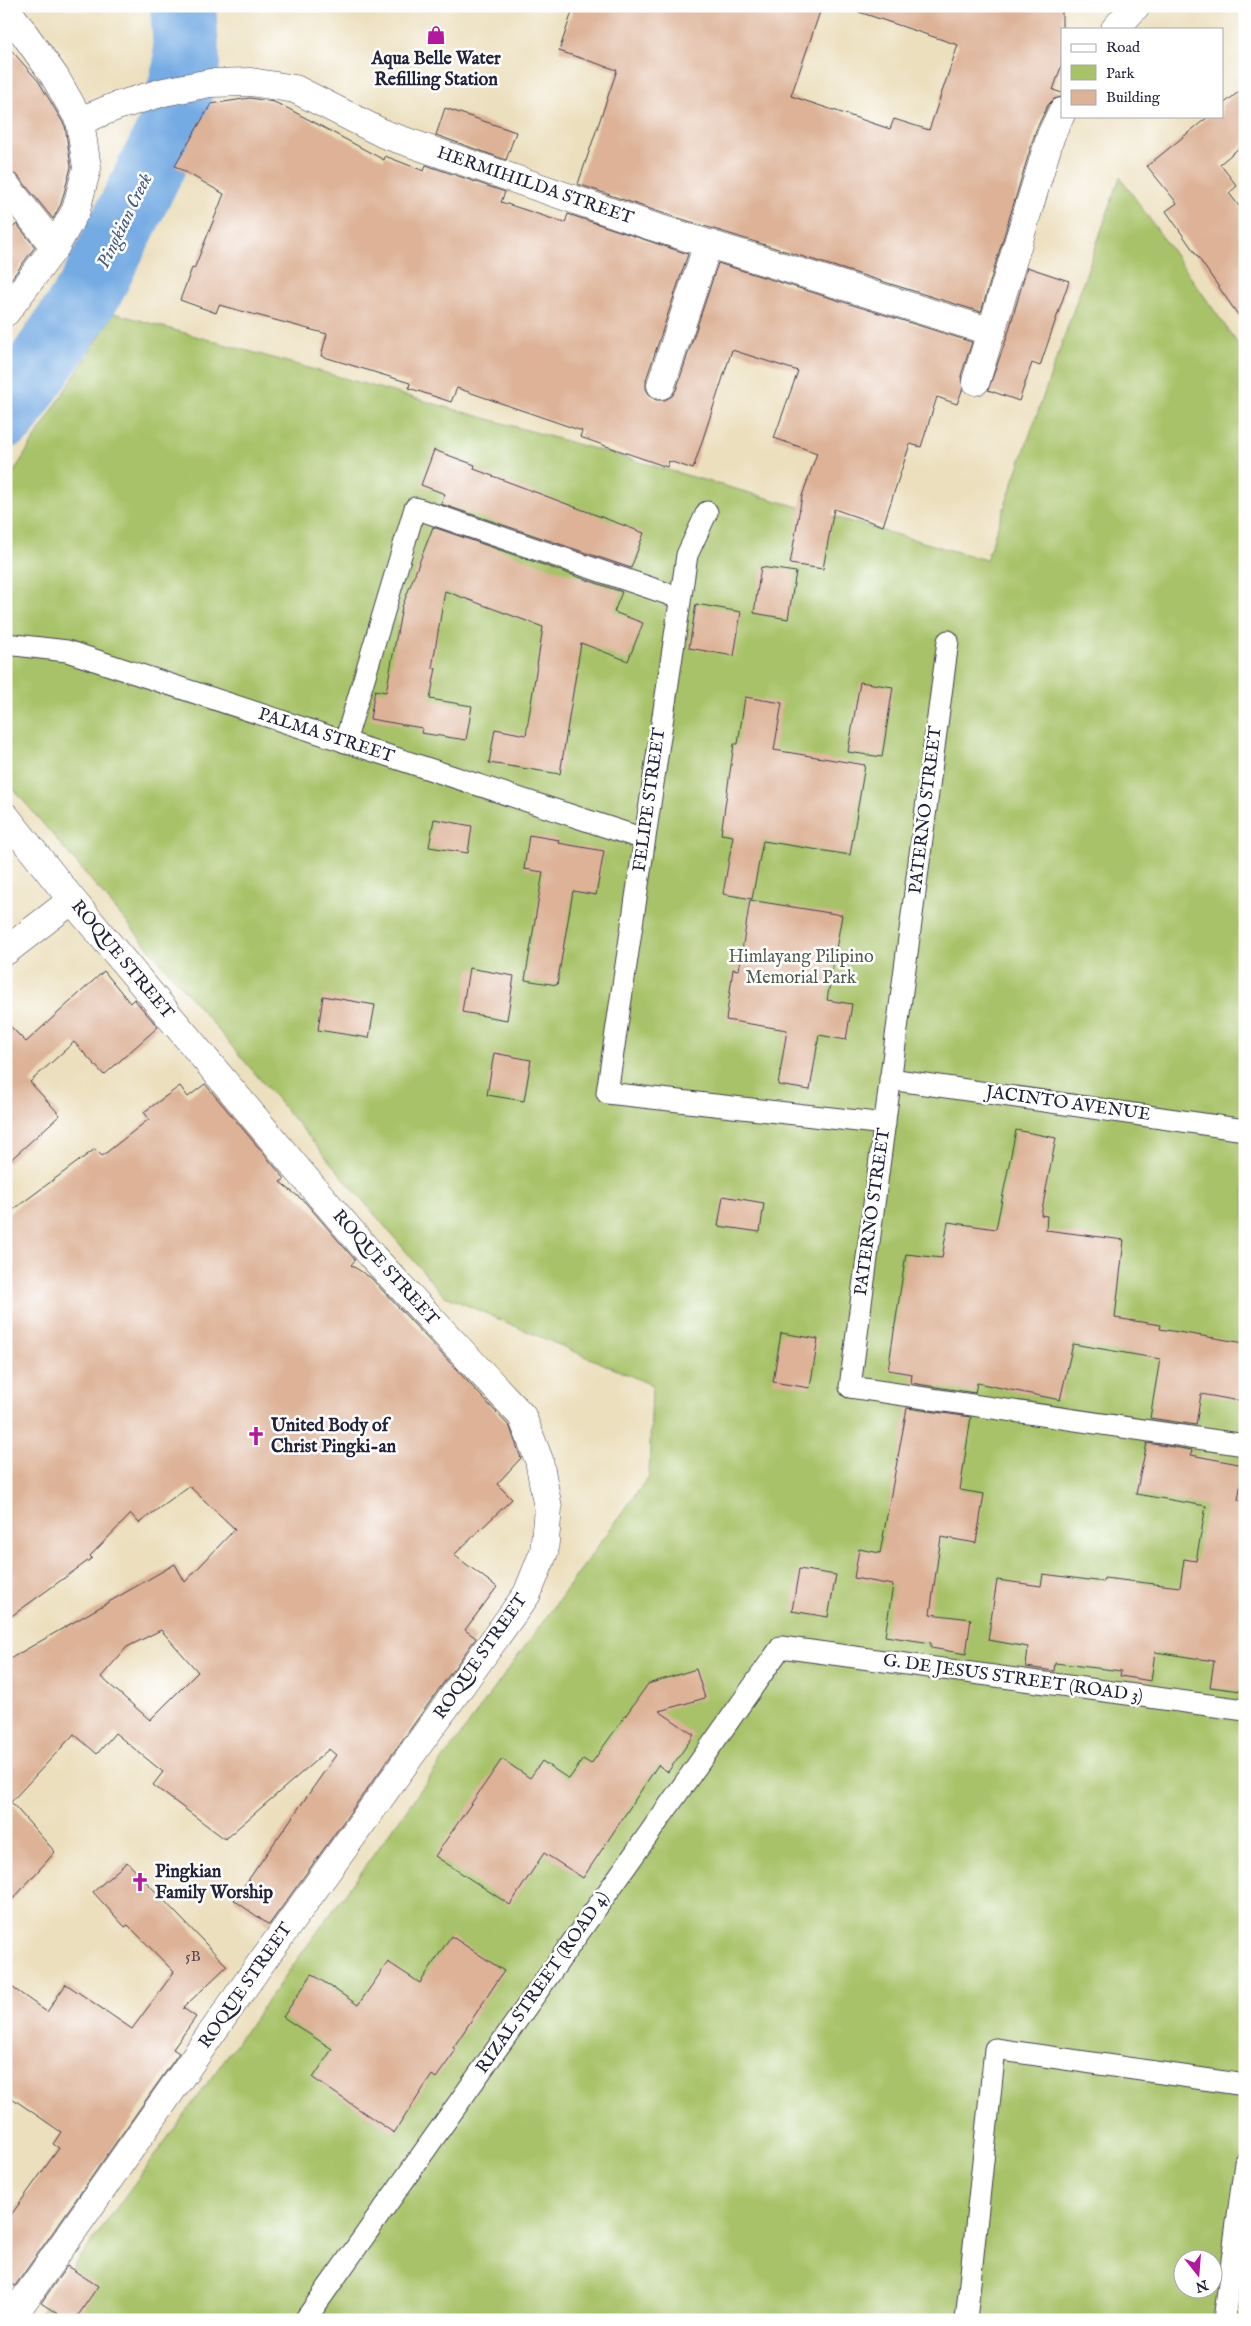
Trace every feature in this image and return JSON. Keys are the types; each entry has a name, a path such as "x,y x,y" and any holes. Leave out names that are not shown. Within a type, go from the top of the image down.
{"street":[{"path":"1117,28 1136,6"},
{"path":"6,8 55,77 80,121 87,168 76,210 55,247 6,312"},
{"name":"HERMIHILDA STREET","path":"80,121 116,106 164,92 210,83 251,82 296,89 384,134 708,244 992,332"},
{"path":"976,381 1051,135 1061,114"},
{"path":"12,204 55,247"},
{"path":"661,385 708,244"},
{"name":"ROQUE STREET","path":"6,817 72,900 367,1250 522,1416 539,1460 548,1508 544,1552 527,1594 12,2308"},
{"path":"6,951 72,900"}],"lane":[{"path":"346,742 415,508 680,598"},
{"name":"FELIPE STREET","path":"707,512 687,555 607,1093 885,1124"},
{"name":"PATERNO STREET","path":"948,641 850,1387 1245,1445"},
{"name":"PALMA STREET","path":"6,644 67,651 644,839"},
{"name":"JACINTO AVENUE","path":"890,1079 1245,1130"},
{"name":"G. DE JESUS STREET (ROAD 3)","path":"781,1647 1245,1710"},
{"name":"RIZAL STREET (ROAD 4)","path":"305,2320 781,1647"},
{"path":"966,2320 996,2049 1245,2086"},
{"path":"1224,2320 1245,2162"}],"green space":[{"name":"Himlayang Pilipino Memorial Park","path":"1120,177 1245,354 1245,2320 35,2320 649,1476 652,1385 443,1295 6,780 6,484 114,313 986,560"}],"building":[{"path":"574,6 822,6 791,96 890,129 894,119 929,130 958,45 859,12 860,6 1062,6 1061,67 1053,90 1061,93 1061,97 1054,99 1048,105 1036,130 981,312 656,211 578,184 617,70 559,51"},
{"path":"6,44 39,82 65,126 71,167 61,204 53,219 18,176 6,171"},
{"path":"1245,87 1245,143 1220,164 1237,186 1229,193 1245,214 1245,325 1166,211 1177,203 1147,166 1207,118 1224,118 1224,103"},
{"path":"250,98 274,102 384,160 385,156 424,171 426,165 505,192 501,202 565,223 568,214 688,254 646,380 646,389 650,396 656,400 665,400 672,396 676,390 718,263 972,342 961,376 963,388 957,404 937,397 921,447 910,444 883,526 834,509 823,569 790,564 802,496 817,453 774,438 798,371 732,350 693,469 669,461 667,467 580,437 582,431 457,388 451,402 409,388 410,383 321,356 327,334 219,305 216,313 180,300 224,194 175,166 211,104"},
{"path":"445,108 516,132 506,160 436,135"},
{"path":"17,224 35,247 6,286 6,233"},
{"path":"1027,267 1069,281 1040,366 1032,363 1019,401 988,390 1007,337"},
{"path":"434,450 475,465 474,469 644,533 631,568 441,504 445,494 421,485"},
{"path":"433,527 622,592 614,612 643,623 628,661 581,643 560,774 489,763 495,729 526,735 543,627 445,591 432,668 436,668 430,699 472,706 466,740 421,733 422,728 370,719 375,690 386,692 402,607"},
{"path":"761,567 796,572 788,619 754,613"},
{"path":"696,604 741,612 734,656 689,648"},
{"path":"860,682 893,687 882,757 848,752"},
{"path":"745,697 782,703 774,750 865,765 850,855 763,841 752,899 723,894 733,836 721,834 734,744 738,744"},
{"path":"434,819 472,826 468,853 429,847"},
{"path":"529,835 559,840 558,843 604,851 596,895 573,891 557,985 525,980 543,872 524,869"},
{"path":"750,900 842,915 827,1000 852,1004 846,1040 819,1035 810,1090 778,1085 787,1030 726,1020 733,969 739,970"},
{"path":"469,968 514,976 507,1020 462,1012"},
{"path":"104,971 130,1003 134,999 158,1027 104,1075 74,1042 30,1082 60,1115 6,1164 6,1022 26,1042"},
{"path":"323,996 375,1005 369,1038 318,1030"},
{"path":"494,1053 531,1060 524,1101 487,1095"},
{"path":"205,1084 285,1179 280,1182 305,1202 355,1260 351,1265 371,1278 510,1427 521,1458 497,1484 512,1499 454,1555 497,1587 465,1630 476,1638 269,1925 234,1900 336,1755 329,1749 225,1839 153,1785 163,1772 115,1733 97,1754 74,1734 11,1802 55,1852 6,1907 6,1661 175,1564 185,1582 235,1529 189,1486 139,1523 131,1514 90,1556 92,1558 6,1620 6,1215 95,1149 102,1156 149,1119 144,1112 180,1086 188,1097","holes":["161,1630 198,1672 150,1720 101,1677 127,1647"]},
{"path":"1016,1130 1056,1138 1041,1215 1047,1216 1046,1230 1124,1240 1115,1318 1161,1325 1160,1329 1245,1343 1245,1402 1201,1394 1196,1425 1150,1418 1160,1359 1073,1344 1060,1400 977,1383 975,1393 911,1383 912,1374 888,1370 906,1254 942,1258 948,1222 996,1229"},
{"path":"723,1196 764,1203 760,1232 718,1226"},
{"path":"781,1333 818,1339 810,1388 773,1382"},
{"path":"907,1408 971,1417 960,1490 984,1494 976,1543 941,1537 930,1614 971,1619 966,1654 931,1648 931,1643 885,1636 893,1585 854,1578 859,1549 880,1553"},
{"path":"1147,1443 1192,1450 1191,1455 1244,1465 1238,1500 1245,1501 1245,1664 1241,1691 1210,1687 1214,1661 1155,1652 1151,1681 1120,1676 1121,1671 1055,1663 1054,1671 1026,1667 1028,1647 988,1640 997,1580 1041,1586 1043,1574 1104,1582 1104,1578 1180,1587 1184,1559 1196,1561 1206,1506 1136,1494"},
{"path":"799,1569 836,1575 828,1617 792,1611"},
{"path":"696,1669 705,1698 659,1711 694,1735 668,1772 658,1765 583,1878 544,1853 510,1905 435,1856 502,1759 530,1778 542,1761 569,1779 583,1759 591,1764 648,1684"},
{"path":"127,1862 227,1966 183,2008 196,2017 173,2049 179,2053 15,2286 6,2280 6,2222 59,2148 53,2144 61,2132 6,2094 6,1983 47,2012 66,1984 132,2029 174,1972 128,1925 125,1927 93,1892"},
{"path":"451,1936 504,1971 453,2048 456,2050 436,2078 432,2075 394,2133 313,2078 332,2049 283,2017 312,1974 358,2005 388,1962 420,1983"},
{"path":"67,2266 98,2286 75,2320 67,2320 41,2303"}],"waterway":[{"name":"Pingkian Creek","path":"6,415 91,289 169,132 187,63 183,6"}],"place":[{"name":"Aqua Belle Water Refilling Station","path":"436,35"},
{"name":"United Body of Christ Pingki-an","path":"256,1436"},
{"name":"Pingkian Family Worship","path":"140,1882"}]}
